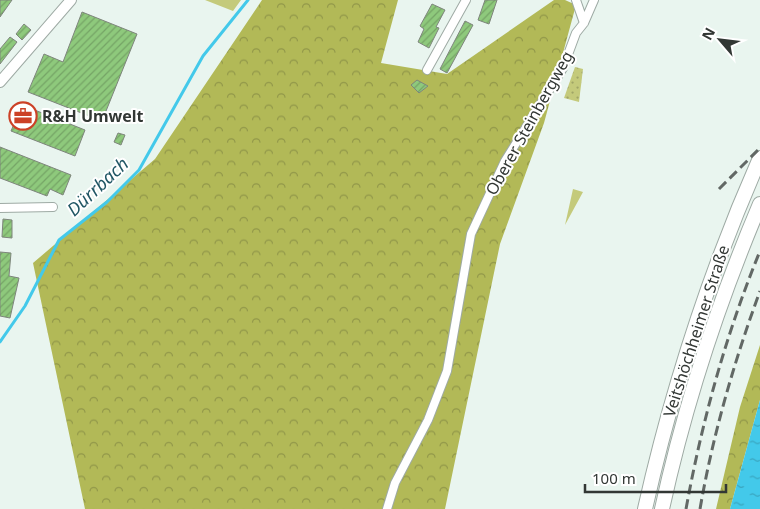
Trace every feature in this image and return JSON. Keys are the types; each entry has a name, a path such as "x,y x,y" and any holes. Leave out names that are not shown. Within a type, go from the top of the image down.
{"highway":[{"name":"Veitshöchheimer Straße","path":"645,509 662,436 686,357 721,252 760,158"},
{"name":"Veitshöchheimer Straße","path":"662,509 677,443 702,360 735,262 760,204"}],"street":[{"path":"0,82 71,0"},
{"path":"428,70 466,0"},
{"path":"576,0 584,23"},
{"name":"Oberer Steinbergweg","path":"386,509 395,483 428,420 447,371 471,234 506,161 563,68 576,33 584,23 594,0"},
{"path":"0,208 53,207"}],"green space":[{"path":"205,0 241,0 233,11"},
{"path":"262,0 398,0 381,63 447,74 554,0 565,0 576,5 544,123 500,244 445,509 85,509 33,263 155,159"},
{"path":"575,67 583,69 579,102 564,98"},
{"path":"573,189 583,192 565,225"},
{"path":"760,345 760,400 730,509 716,509 740,407"}],"water":[{"path":"760,400 760,509 730,509"}],"building":[{"path":"0,0 12,0 0,17"},
{"path":"485,0 497,0 489,24 478,20"},
{"path":"432,4 445,10 436,27 439,28 429,48 418,42 424,29 420,26"},
{"path":"82,12 137,34 102,121 28,92 44,54 63,62"},
{"path":"465,21 473,25 447,73 440,69"},
{"path":"24,24 31,30 22,40 16,34"},
{"path":"10,37 17,42 0,64 0,49"},
{"path":"417,80 428,86 419,93 411,85"},
{"path":"22,105 85,130 75,156 11,131"},
{"path":"118,133 125,135 121,145 114,142"},
{"path":"0,147 71,175 63,195 50,189 47,196 0,178"},
{"path":"3,219 12,220 12,238 2,237"},
{"path":"0,252 11,253 9,276 19,278 10,318 0,316"}],"waterway":[{"name":"Dürrbach","path":"0,342 25,306 59,240 107,202 139,170 203,56 248,0"}],"railway":[{"path":"719,189 760,148"},
{"path":"686,509 692,476 716,378 736,314 760,251"},
{"path":"700,509 711,453 725,398 741,344 760,291"}],"place":[{"name":"R&H Umwelt","path":"23,116"}]}
